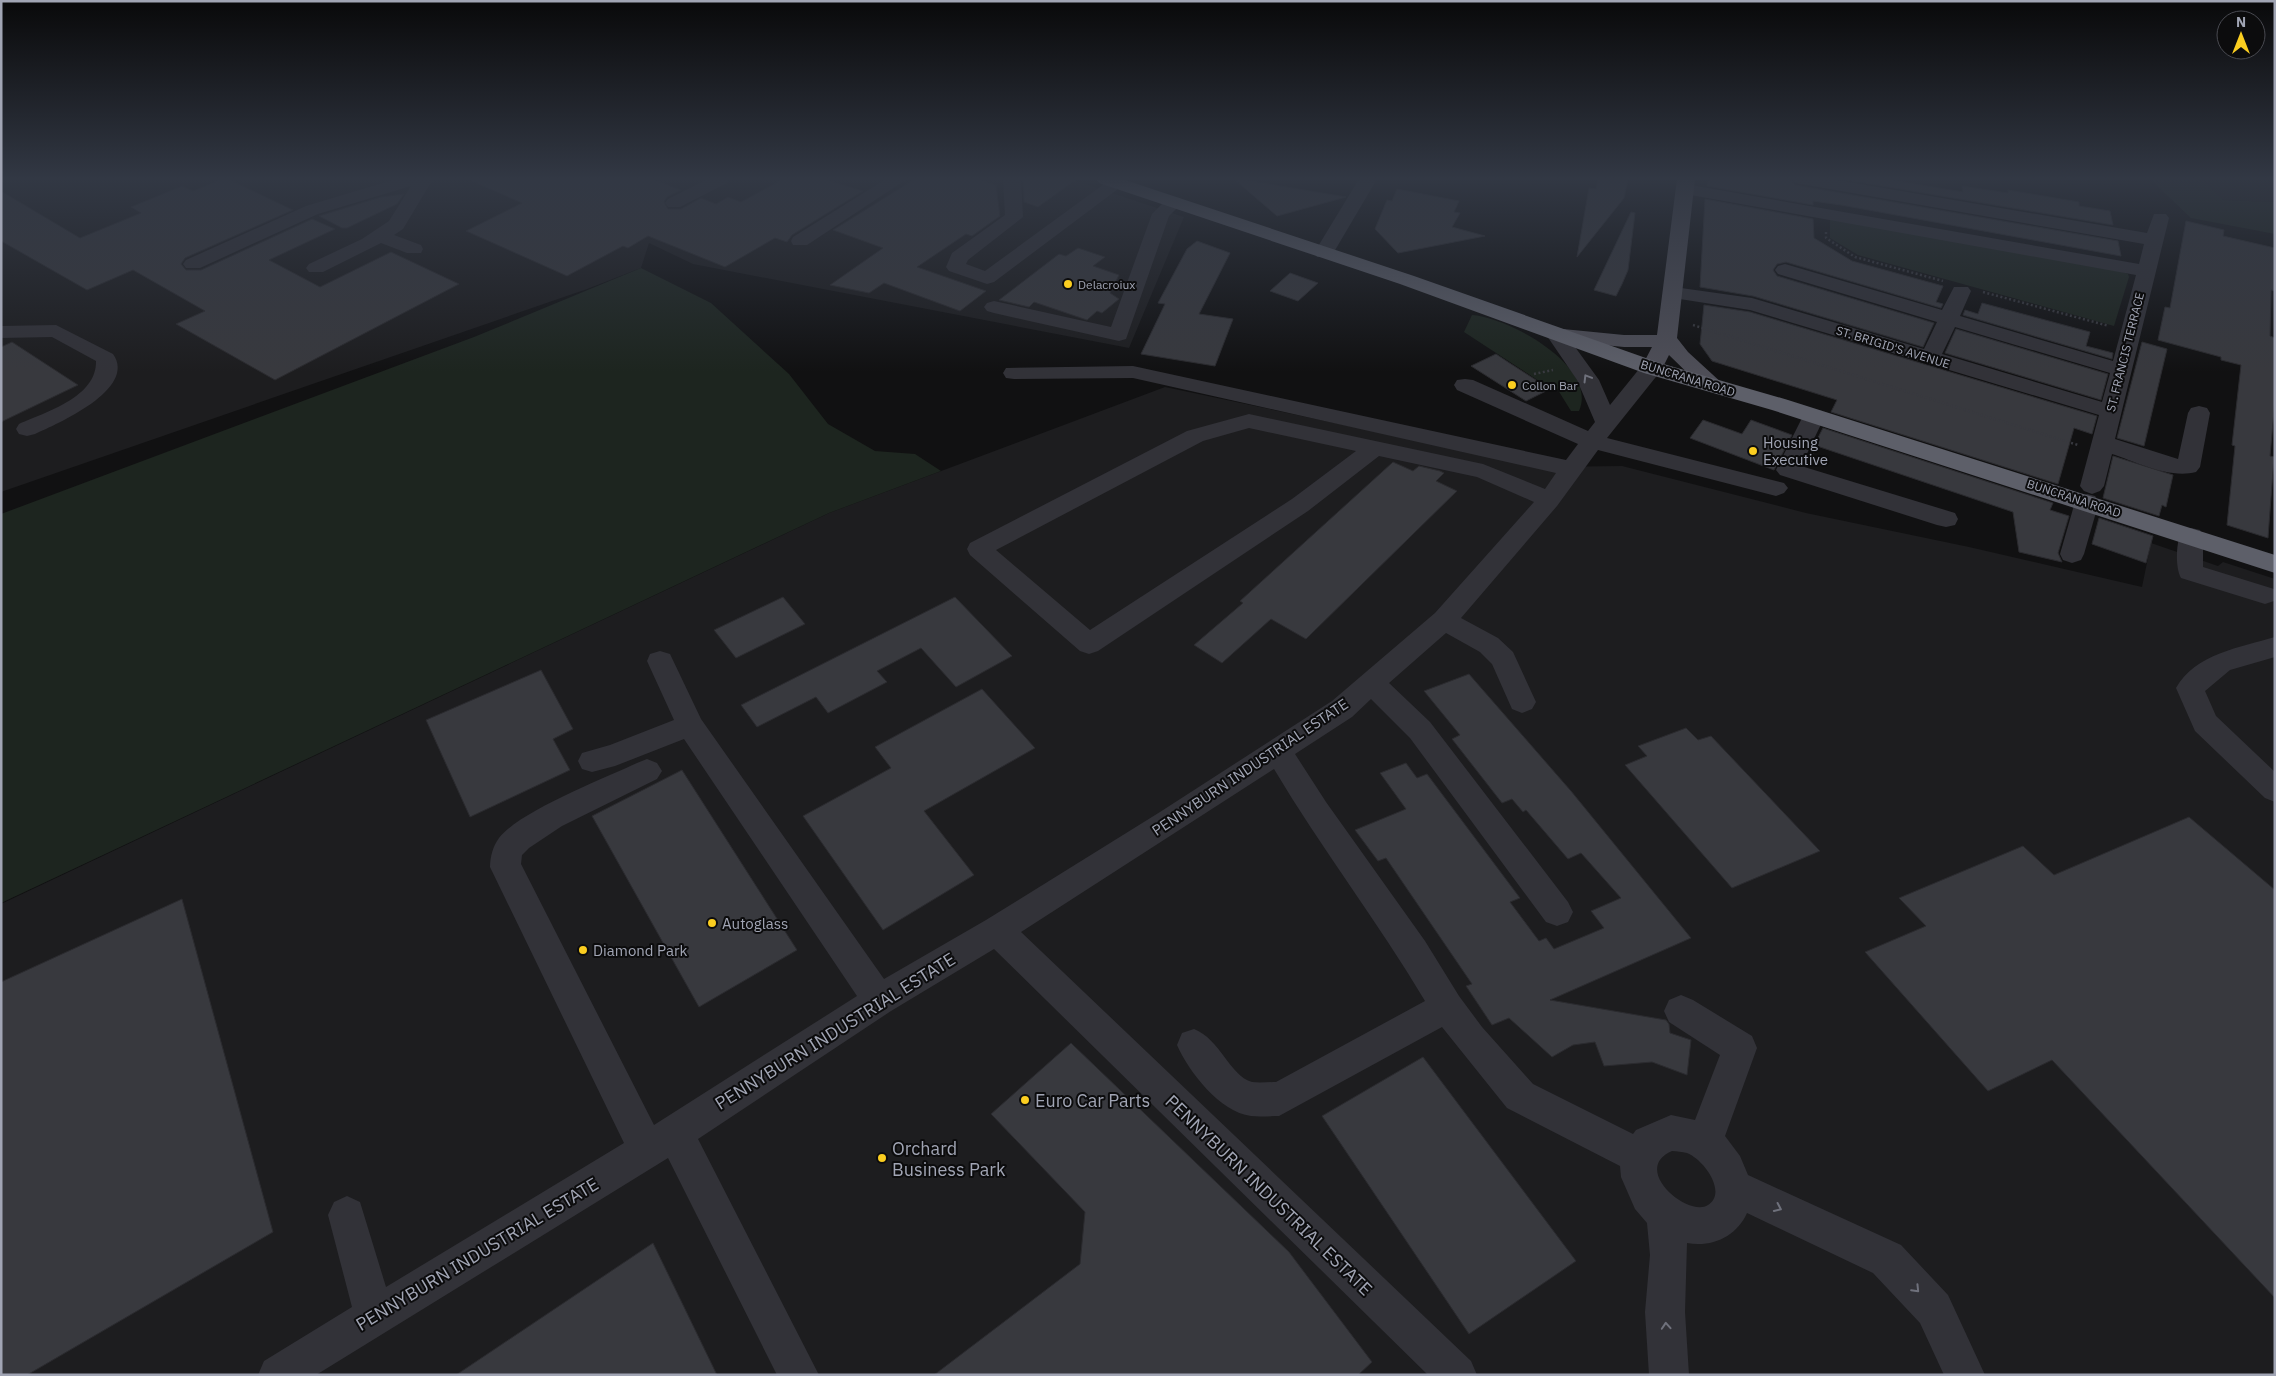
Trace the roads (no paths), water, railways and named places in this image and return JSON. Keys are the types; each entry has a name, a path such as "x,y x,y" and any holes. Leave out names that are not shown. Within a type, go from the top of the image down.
{"highway":[{"name":"BUNCRANA ROAD","path":"1295,243 1407,280 1559,334 1664,342 1713,386 2089,494 2191,536 2275,564"}],"main road":[{"path":"1664,342 1674,294 1680,243"},
{"path":"1559,334 1624,341 1664,342 1713,386"}],"street":[{"path":"193,264 239,243"},
{"path":"316,268 371,243"},
{"path":"399,243 414,249"},
{"path":"978,243 959,257 956,268 987,278 1031,243"},
{"path":"994,307 1119,335 1151,243"},
{"path":"1324,253 1330,243"},
{"path":"1999,243 2146,271"},
{"name":"ST. FRANCIS TERRACE","path":"2072,554 2102,448 2109,411 2153,243"},
{"path":"1785,270 2121,370"},
{"path":"1930,358 1961,291"},
{"name":"ST. BRIGID'S AVENUE","path":"1674,294 1752,304 2109,411"},
{"path":"1,332 56,331 106,358 105,374 96,389 75,406 27,430"},
{"path":"1559,334 1588,380 1599,432"},
{"name":"PENNYBURN INDUSTRIAL ESTATE","path":"278,1375 661,1142 879,1000 997,930 1342,709 1444,620 1549,500 1664,342"},
{"path":"1014,373 1133,372 1571,469"},
{"path":"1465,386 1599,432 1776,488"},
{"path":"2102,448 2173,466 2188,467 2199,413"},
{"path":"1814,416 1788,470 1946,519"},
{"path":"1375,448 1300,505 1089,644 980,549 1195,436 1249,420 1483,471 1549,500"},
{"path":"2191,536 2190,572 2265,595"},
{"path":"1444,620 1490,646 1503,659 1522,702"},
{"path":"2275,647 2221,663 2190,688 2205,724 2275,790"},
{"path":"660,661 690,725 879,1000"},
{"path":"1372,683 1420,730 1557,912"},
{"path":"592,761 615,755 690,725"},
{"path":"1278,751 1315,811 1413,951 1448,1007 1470,1038 1520,1096 1639,1156"},
{"path":"647,771 544,822 518,839 510,848 505,867 661,1142 799,1375"},
{"name":"PENNYBURN INDUSTRIAL ESTATE","path":"997,930 1457,1375"},
{"path":"1194,1044 1228,1088 1250,1099 1278,1099 1448,1007"},
{"path":"1681,1010 1740,1048 1704,1143"},
{"path":"1671,1133 1688,1135 1704,1143 1718,1155 1728,1170 1734,1187 1733,1202 1726,1216 1714,1224 1699,1227 1682,1223 1665,1215 1652,1202 1642,1187 1638,1170 1639,1156 1646,1143 1657,1136 1671,1133"},
{"path":"1734,1187 1887,1259 1934,1309 1965,1375"},
{"path":"1665,1215 1669,1255 1665,1312 1669,1375"},
{"path":"347,1216 374,1317"}],"place":[{"name":"Delacroiux","path":"1068,284"},
{"name":"Collon Bar","path":"1512,385"},
{"name":"Housing Executive","path":"1753,451"},
{"name":"Autoglass","path":"712,923"},
{"name":"Diamond Park","path":"583,950"},
{"name":"Euro Car Parts","path":"1025,1100"},
{"name":"Orchard Business Park","path":"882,1158"}]}
